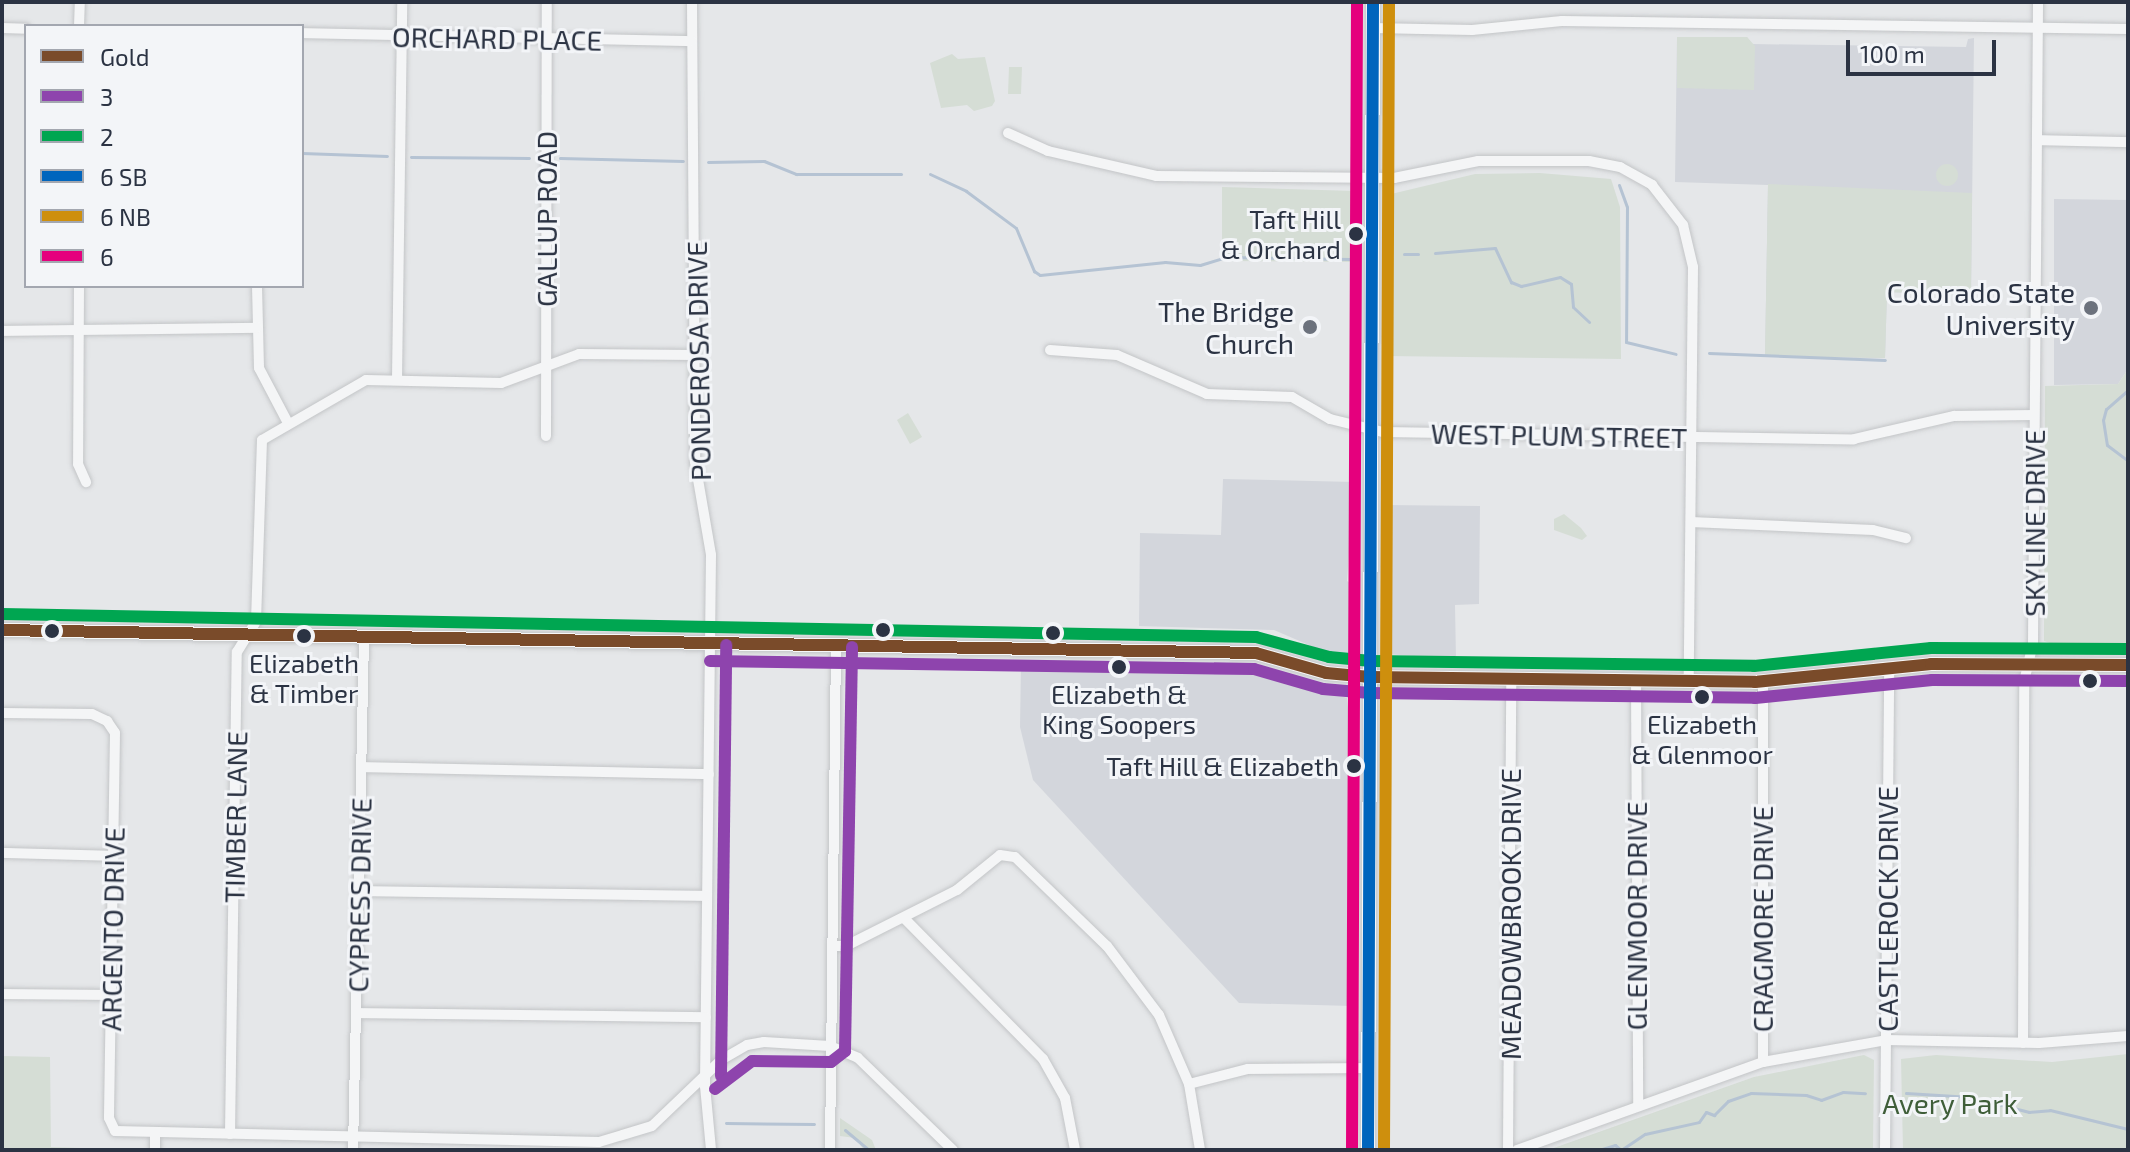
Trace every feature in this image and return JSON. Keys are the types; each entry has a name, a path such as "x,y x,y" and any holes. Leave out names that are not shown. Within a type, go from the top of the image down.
{"main road":[{"path":"1368,1150 1373,2"},
{"path":"2,630 1256,653 1326,673 1370,677 1763,681 1889,667 2128,665"}],"street":[{"path":"79,24 80,2"},
{"path":"397,379 402,2"},
{"name":"GALLUP ROAD","path":"546,436 547,2"},
{"name":"PONDEROSA DRIVE","path":"692,2 695,462 710,543 705,1076 711,1150"},
{"name":"SKYLINE DRIVE","path":"2023,1043 2024,682 2033,643 2038,2"},
{"path":"1373,28 1472,30 1562,21 2128,29"},
{"path":"2,28 24,29"},
{"name":"ORCHARD PLACE","path":"304,33 692,41"},
{"path":"1008,133 1025,144 1139,174 1414,177 1478,161 1589,161 1620,167 1652,185 1677,215 1691,247 1689,680"},
{"path":"2037,140 2128,142"},
{"path":"79,288 78,464 86,482"},
{"path":"257,288 262,377 287,421 353,384 397,379 501,383 588,353 695,355"},
{"path":"2,331 257,328"},
{"name":"WEST PLUM STREET","path":"1050,350 1117,355 1196,391 1292,397 1330,419 1383,432 1854,439 1954,416 2034,415"},
{"name":"TIMBER LANE","path":"230,1134 237,652 256,621 258,448 287,421"},
{"path":"1691,522 1873,530 1906,538"},
{"name":"CYPRESS DRIVE","path":"353,1150 364,639"},
{"path":"830,1150 836,647"},
{"name":"CASTLEROCK DRIVE","path":"1885,1150 1889,667"},
{"name":"MEADOWBROOK DRIVE","path":"1508,1150 1511,679"},
{"name":"GLENMOOR DRIVE","path":"1636,680 1638,1103"},
{"name":"CRAGMORE DRIVE","path":"1763,681 1763,1062"},
{"name":"ARGENTO DRIVE","path":"2,713 92,714 111,726 116,737 109,1118 115,1131 155,1133"},
{"path":"362,767 709,774"},
{"path":"2,853 113,856"},
{"path":"834,946 846,946 957,890 993,859 1015,857 1129,971 1159,1015 1189,1084 1200,1150"},
{"path":"359,891 707,896"},
{"path":"904,918 1043,1059 1065,1098 1075,1150"},
{"path":"2,994 110,995"},
{"path":"356,1013 706,1017"},
{"path":"1517,1150 1638,1103 1763,1062 1886,1040 2023,1043 2128,1036"},
{"path":"155,1150 155,1133 599,1146 652,1126 705,1076 747,1045 830,1046 872,1069 953,1150"},
{"path":"1189,1084 1248,1069 1367,1068"}],"shaded area":[{"path":"1677,37 1747,37 1752,44 1966,47 1968,39 1974,38 1971,295 1887,292 1885,358 1765,356 1768,185 1675,182"},
{"name":"Colorado State University","path":"2054,199 2128,200 2128,369 2118,384 2054,385"},
{"path":"1223,479 1354,482 1347,581 1355,586 1350,654 1325,652 1274,630 1139,626 1140,533 1221,535"},
{"path":"1385,505 1480,506 1479,604 1455,605 1456,659 1386,654"},
{"path":"1021,666 1257,668 1347,698 1353,759 1352,1006 1239,1003 1033,780 1020,727"}],"green space":[{"path":"1677,37 1747,37 1755,46 1754,90 1677,88"},
{"path":"952,54 958,59 985,57 995,101 992,106 974,111 967,105 941,108 930,63"},
{"path":"1009,67 1022,67 1021,94 1008,94"},
{"path":"1943,164 1951,164 1958,175 1951,186 1943,186 1936,179 1936,171"},
{"path":"1540,173 1611,179 1620,207 1621,359 1386,356 1387,195 1475,174"},
{"path":"1768,184 1972,193 1971,295 1887,292 1885,358 1765,356"},
{"path":"1222,187 1355,191 1356,262 1222,261"},
{"path":"2128,369 2128,645 2050,643 2044,641 2045,386 2118,384"},
{"path":"908,413 922,437 910,444 897,420"},
{"path":"1564,514 1587,536 1582,540 1554,530 1554,519"},
{"name":"Avery Park","path":"2128,1054 2128,1150 1903,1150 1901,1059 1936,1055 2052,1062"},
{"name":"Avery Park","path":"1864,1055 1874,1060 1873,1150 1548,1150 1754,1077"},
{"path":"2,1056 50,1057 51,1147 142,1150 2,1150"},
{"path":"840,1118 872,1140 876,1150 864,1150 855,1138 840,1136"}],"waterway":[{"path":"304,153 387,156"},
{"path":"411,157 529,158"},
{"path":"560,158 683,161"},
{"path":"708,162 764,161 796,174 901,174"},
{"path":"930,174 966,191 1016,228 1034,271 1040,275 1165,262 1200,265 1226,257 1350,259"},
{"path":"1619,185 1627,207 1626,342 1676,354"},
{"path":"1435,253 1495,248 1511,282 1521,286 1560,277 1571,284 1573,307 1589,322"},
{"path":"1404,254 1418,254"},
{"path":"1709,353 1885,360"},
{"path":"2128,390 2106,409 2103,420 2107,445 2128,461"},
{"path":"1599,1150 1615,1145 1621,1150 1645,1134 1699,1122 1706,1112 1714,1115 1728,1101 1751,1093 1806,1095 1821,1100 1843,1092 1865,1093"},
{"path":"1906,1093 1971,1097 2029,1112 2050,1110 2128,1129"},
{"path":"726,1123 814,1124"},
{"path":"845,1130 869,1150"}],"transit line":[{"name":"6","path":"1352,1150 1357,2"},
{"path":"1368,1150 1373,2"},
{"path":"1384,1150 1389,2"},
{"name":"2","path":"2,614 1256,637 1329,657 1371,661 1754,666 1931,648 2128,649"},
{"name":"Gold","path":"2,630 1256,653 1326,673 1370,677 1755,682 1931,664 2128,665"},
{"name":"3","path":"721,1076 726,645"},
{"name":"3","path":"715,1089 752,1061 831,1062 845,1051 852,647"},
{"name":"3","path":"710,661 1254,669 1323,689 1370,693 1755,698 1932,680 2128,681"}],"place":[{"name":"Taft Hill & Orchard","path":"1356,234"},
{"name":"Colorado State University","path":"2091,308"},
{"name":"The Bridge Church","path":"1310,327"},
{"name":"Elizabeth & Timber","path":"304,636"},
{"name":"Elizabeth & King Soopers","path":"1119,667"},
{"name":"Elizabeth & Glenmoor","path":"1702,697"},
{"name":"Taft Hill & Elizabeth","path":"1354,766"}]}
